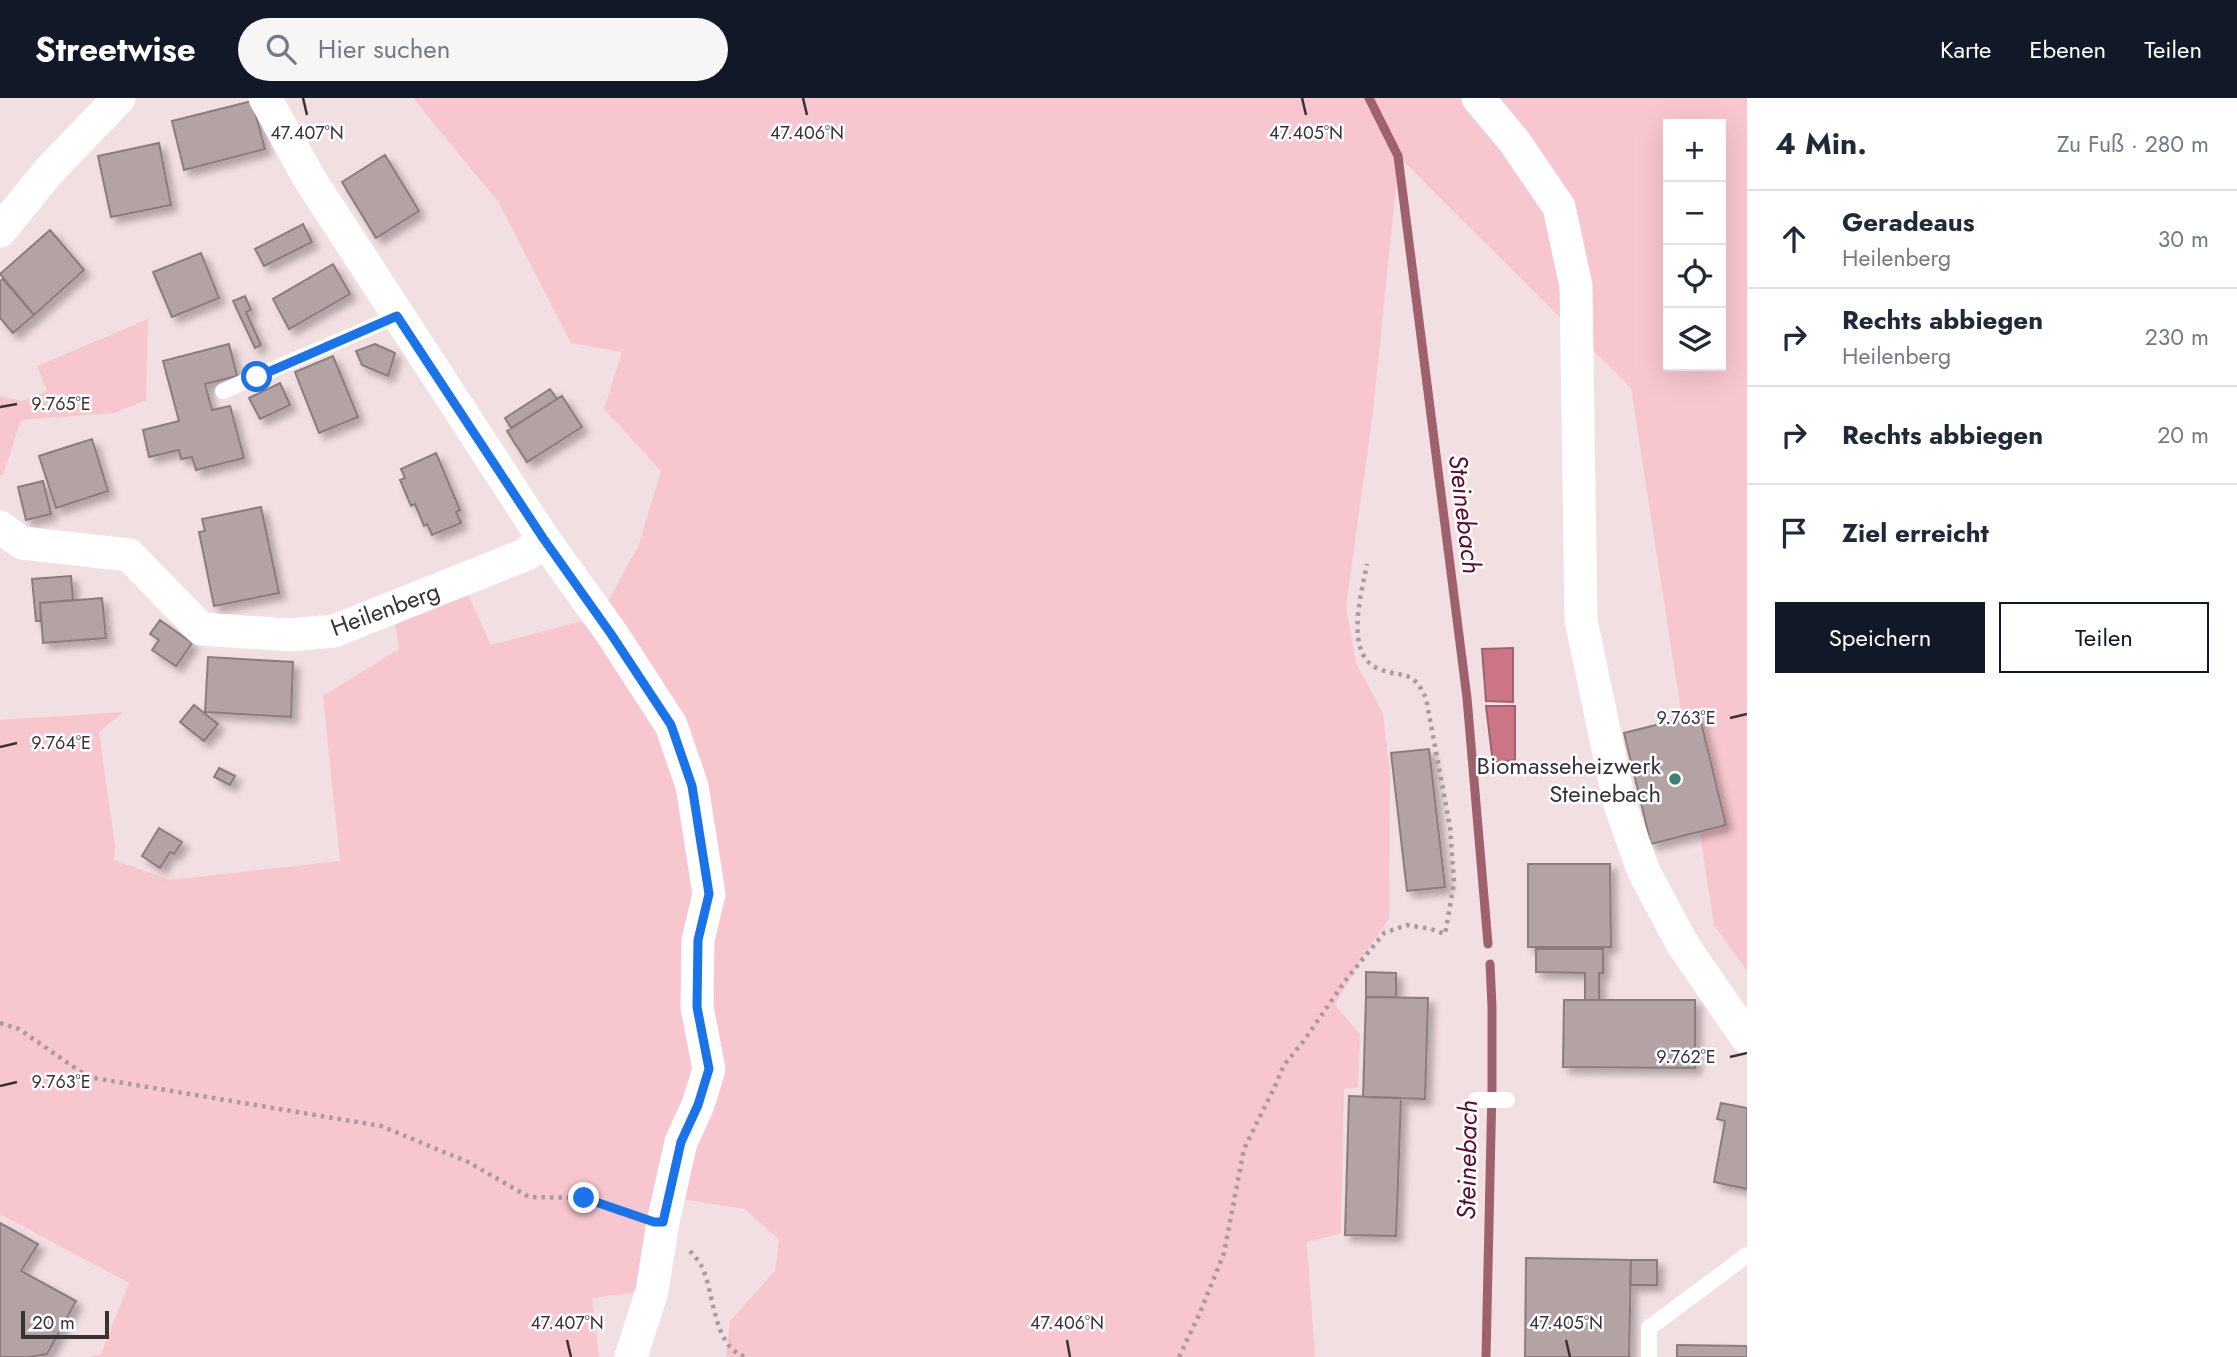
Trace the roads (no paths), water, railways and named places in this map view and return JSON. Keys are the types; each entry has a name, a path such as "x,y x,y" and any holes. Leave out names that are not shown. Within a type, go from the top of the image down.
{"street":[{"path":"0,231 49,171 119,98"},
{"path":"265,98 309,178 397,316 543,538 671,725 692,786 709,894 698,940 697,1007 709,1069 698,1105 681,1142 663,1222 652,1291 631,1357"},
{"path":"1478,98 1514,141 1559,207 1576,286 1581,620 1619,802 1644,872 1683,945 1747,1038"},
{"name":"Heilenberg","path":"0,527 22,543 129,555 201,629 290,635 334,631 527,554 543,538"}],"lane":[{"path":"223,391 397,316"},
{"path":"1476,1100 1507,1100"},
{"path":"1649,1357 1649,1328 1747,1255"}],"waterway":[{"name":"Steinebach","path":"1369,98 1398,156 1467,698 1488,944"},
{"name":"Steinebach","path":"1486,1357 1492,1088 1490,964"}],"place":[{"name":"Biomasseheizwerk Steinebach","path":"1675,779"}]}
